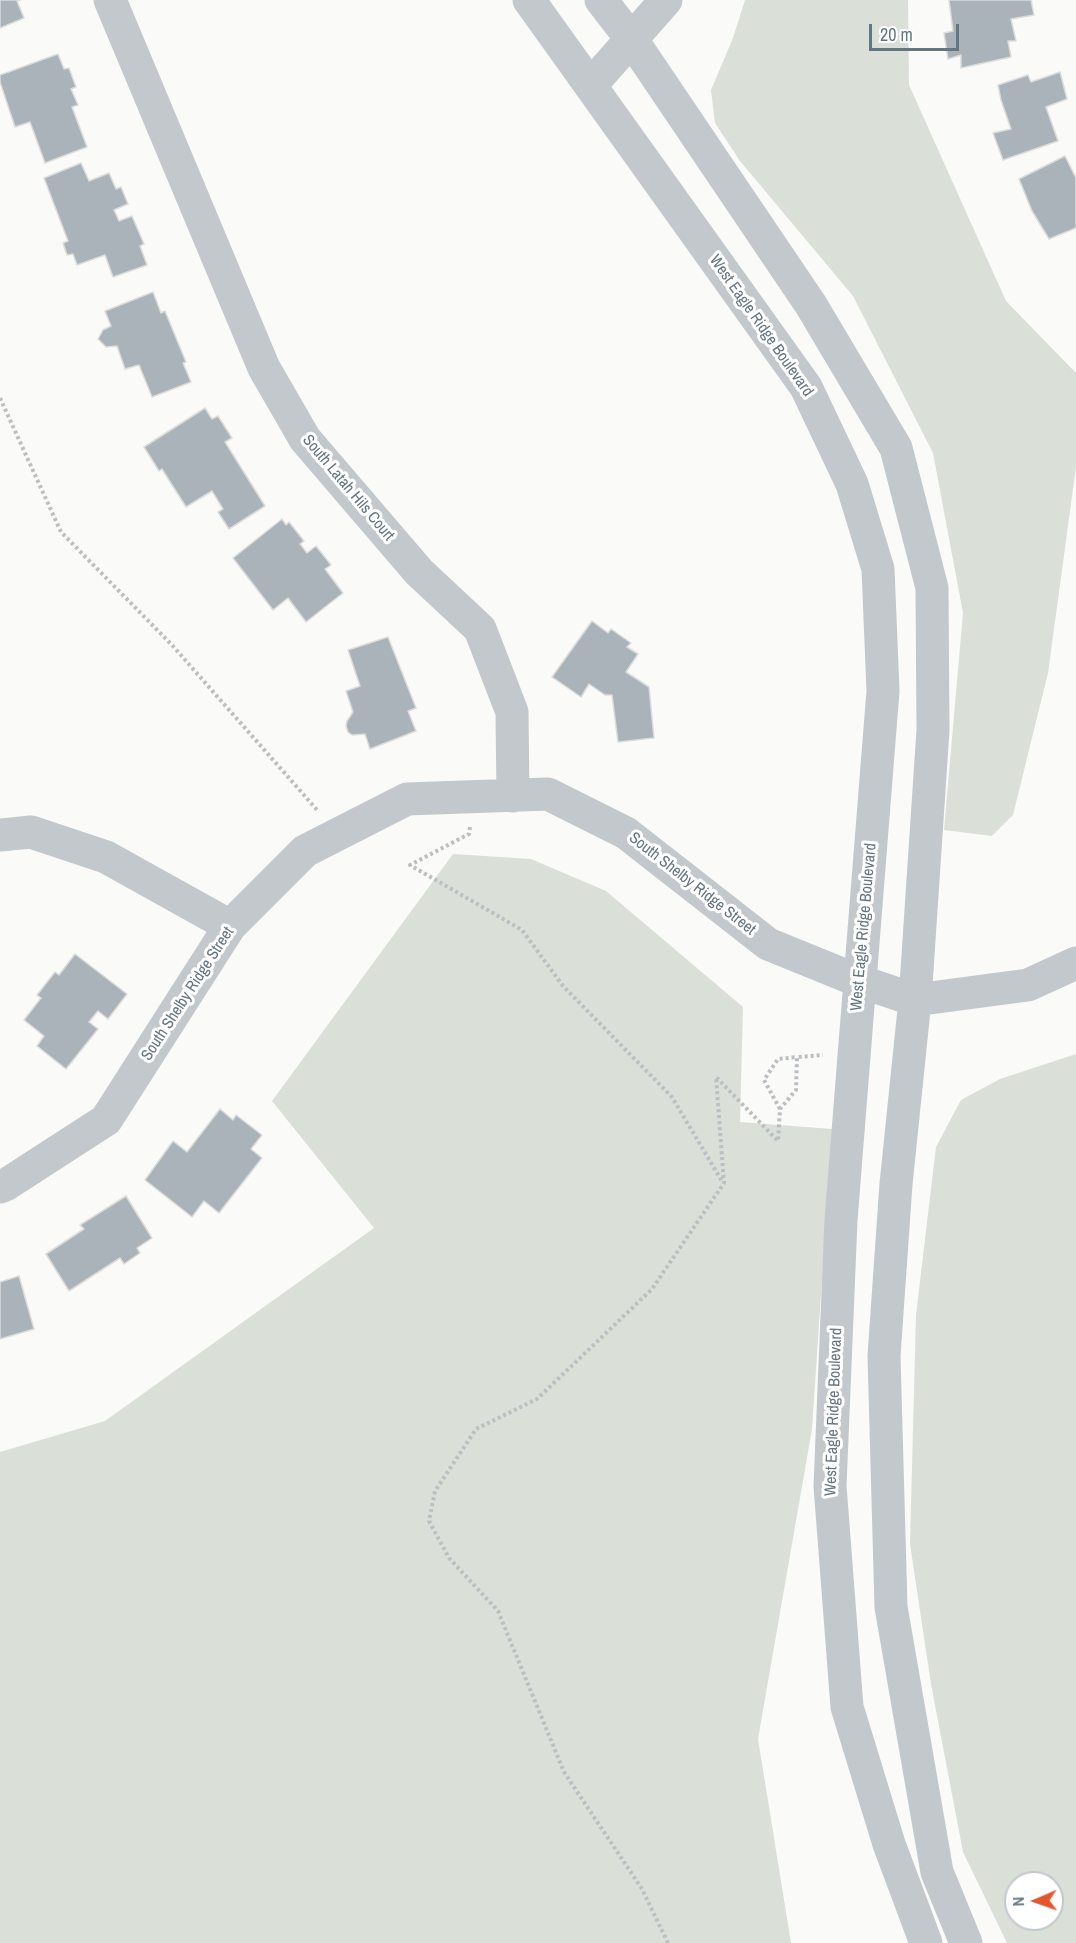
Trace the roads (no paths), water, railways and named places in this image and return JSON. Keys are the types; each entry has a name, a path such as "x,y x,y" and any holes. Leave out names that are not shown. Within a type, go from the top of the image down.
{"street":[{"name":"South Latah Hils Court","path":"110,0 264,368 305,439 418,572 480,629 512,712 513,796"},
{"name":"West Eagle Ridge Boulevard","path":"529,0 806,387 852,484 878,569 883,691 841,1220 830,1486 847,1707 889,1844 926,1943"},
{"path":"601,0 632,40 811,305 896,448 932,588 933,730 915,1000 896,1184 884,1356 891,1606 937,1872 966,1943"},
{"path":"591,85 666,0"},
{"name":"South Shelby Ridge Street","path":"0,1186 7,1184 106,1120 230,926 305,851 407,799 548,794 626,833 768,944 859,981 915,1000 1028,985 1076,963"},
{"path":"0,835 31,832 106,857 230,926"}]}
